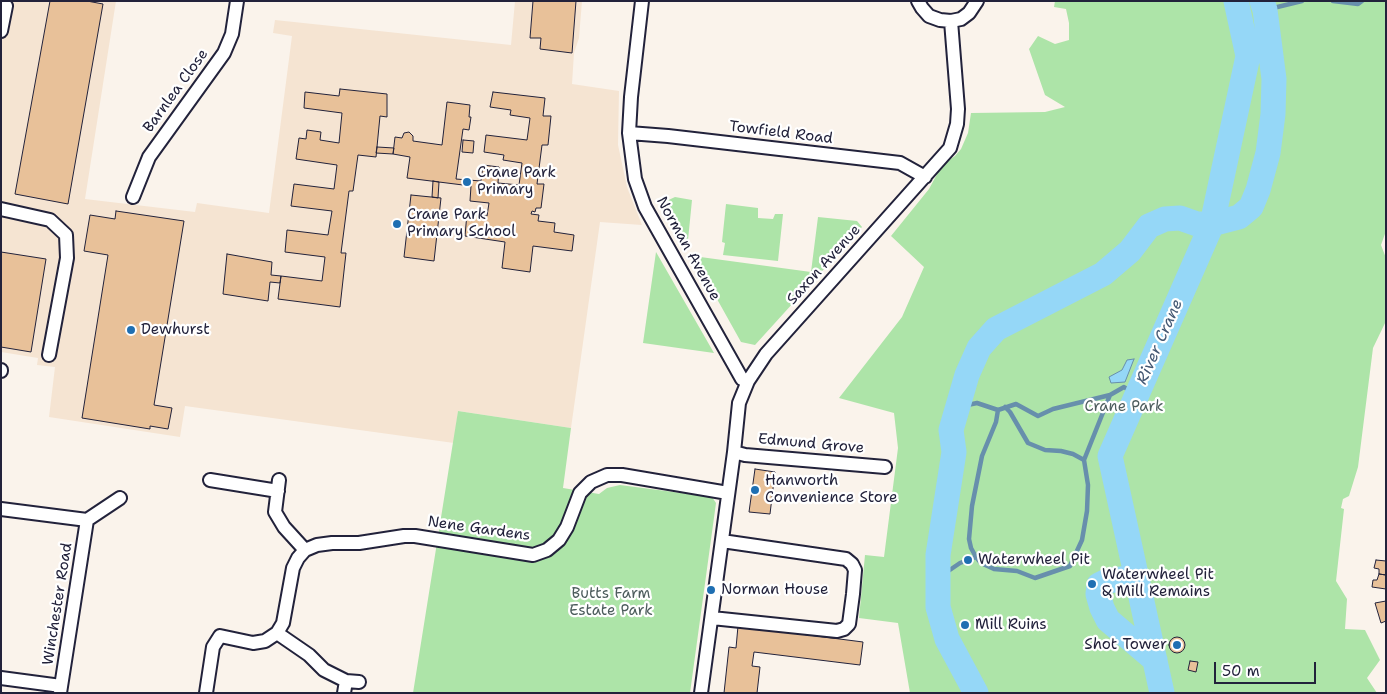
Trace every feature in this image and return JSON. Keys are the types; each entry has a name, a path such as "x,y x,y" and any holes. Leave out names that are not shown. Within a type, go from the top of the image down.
{"street":[{"name":"Barnlea Close","path":"134,197 149,157 224,53 232,34 237,1"},
{"name":"Norman Avenue","path":"642,1 631,98 629,134 636,179 645,208 742,379 748,381"},
{"path":"918,1 929,16 950,21 960,19 969,13 977,1"},
{"path":"1,31 6,6"},
{"name":"Saxon Avenue","path":"701,693 739,403 748,381 766,354 950,148 957,124 958,109 950,21"},
{"name":"Towfield Road","path":"629,134 668,136 900,163 925,177"},
{"path":"1,209 50,220 66,235 67,258 49,355"},
{"name":"Edmund Grove","path":"734,452 745,455 885,467"},
{"name":"Nene Gardens","path":"305,550 317,545 359,543 404,536 533,555 547,550 559,540 567,527 580,493 591,482 607,475 622,475 728,493"},
{"path":"206,693 213,647 220,636 254,643 265,641 277,632 282,623 293,568 305,550 284,527 275,512 278,486 210,480"},
{"path":"1,509 87,520 120,498"},
{"name":"Winchester Road","path":"61,689 87,520"},
{"path":"712,618 837,631 844,630 848,624 853,594 855,570 846,559 722,541"},
{"path":"277,632 309,655 324,670 350,685"},
{"path":"1,678 61,689"}],"shaded area":[{"name":"Crane Park Primary School","path":"1,1 116,1 85,199 195,212 197,203 269,213 292,36 273,33 275,20 511,45 515,1 582,1 579,38 574,53 572,84 619,91 618,145 627,187 642,225 600,222 571,428 458,411 454,443 185,406 180,437 49,417 55,367 37,365 38,358 1,352"}],"green space":[{"name":"Crane Park","path":"1055,1 1386,1 1386,231 1381,245 1386,258 1386,321 1373,348 1358,467 1349,496 1343,499 1341,508 1344,509 1336,581 1347,599 1345,629 1365,630 1380,660 1367,678 1377,693 910,693 898,623 859,618 865,555 884,557 898,448 894,413 839,398 902,317 924,267 891,236 929,189 942,165 961,149 968,133 971,113 1045,112 1065,107 1045,95 1029,49 1038,36 1055,44 1069,40 1069,23 1066,9 1054,7"},
{"path":"675,197 692,200 687,250 660,204"},
{"path":"726,204 758,208 758,218 773,219 775,214 783,214 778,261 723,255 725,243 722,242"},
{"path":"818,217 857,221 862,227 755,345 741,342 693,256 811,272"},
{"path":"656,252 714,353 643,343"},
{"name":"Butts Farm Estate Park","path":"458,411 571,428 563,488 599,494 607,488 620,485 712,497 716,503 690,693 413,693"}],"water":[{"path":"1134,359 1125,382 1111,383 1109,377 1122,370 1127,360"}],"building":[{"path":"50,1 87,1 103,4 68,204 15,194"},
{"path":"533,1 576,1 572,53 540,49 541,38 530,38"},
{"path":"340,89 387,94 387,117 380,116 376,157 358,155 353,191 349,191 341,253 346,253 340,307 278,299 281,276 322,281 325,257 285,252 287,230 328,235 332,211 291,206 294,184 334,189 337,165 296,159 299,138 306,139 307,130 321,132 320,140 339,143 342,113 304,108 305,92 339,96"},
{"name":"Crane Park Primary","path":"493,92 545,98 543,116 551,116 548,145 542,145 537,184 544,184 541,208 536,208 535,212 532,211 531,214 539,215 538,221 555,223 554,232 574,235 572,251 533,246 530,272 502,268 505,242 465,236 467,213 487,216 489,203 470,201 471,186 407,178 410,157 393,154 395,137 402,138 404,133 409,132 413,136 413,141 442,145 447,102 470,105 469,130 463,129 456,179 481,181 483,165 499,167 498,183 519,185 522,163 503,160 504,155 484,152 486,135 527,140 530,118 510,115 511,110 490,107"},
{"path":"463,140 474,141 473,153 462,152"},
{"path":"377,147 394,148 393,154 376,153"},
{"path":"433,181 439,182 438,198 432,197"},
{"path":"411,195 441,198 434,261 404,257"},
{"name":"Dewhurst","path":"116,211 184,221 154,405 172,408 168,429 150,426 150,429 82,418 108,255 84,251 90,215 115,219"},
{"path":"1,252 46,259 31,352 1,347"},
{"path":"227,254 272,262 271,275 281,276 280,283 270,282 268,301 223,294"},
{"path":"755,469 775,472 770,514 749,512"},
{"path":"1376,560 1386,561 1386,575 1379,574 1379,569 1374,568"},
{"path":"1379,574 1386,575 1386,589 1372,587 1373,580 1377,580"},
{"path":"1386,601 1386,621 1381,623 1375,603"},
{"path":"738,626 863,642 860,665 754,652 752,666 760,667 757,693 724,693 729,647 736,648"},
{"name":"Shot Tower","path":"1177,637 1185,645 1177,653 1169,645"},
{"path":"1190,661 1198,662 1196,672 1188,670"}],"waterway":[{"name":"River Crane","path":"1162,693 1110,456 1212,224 1248,56 1236,1"},
{"path":"976,693 947,639 938,607 938,555 954,452 951,430 967,375 979,348 996,329 1103,274 1130,251 1149,226 1165,219 1180,218 1197,224 1212,224 1239,217 1251,207 1258,190 1268,153 1273,114 1274,79 1265,10 1262,1"},
{"path":"1265,10 1302,1"},
{"path":"1333,1 1358,4 1362,1"},
{"path":"958,407 977,403 998,410 1016,404 1038,416 1053,409 1110,395 1124,387 1130,391"},
{"path":"938,578 960,563 976,557 981,563 994,569 1017,571 1035,578 1070,566 1082,540 1087,511 1088,485 1084,460 1110,395"},
{"path":"1005,407 1010,412 1028,443 1045,450 1073,454 1084,460"},
{"path":"976,557 969,539 972,506 982,456 996,422 998,410"},
{"name":"River Crane","path":"1136,577 1107,581 1099,585 1098,594 1108,620 1155,660"}],"place":[{"name":"Crane Park Primary","path":"467,182"},
{"name":"Crane Park Primary School","path":"397,224"},
{"name":"Dewhurst","path":"131,330"},
{"name":"Hanworth Convenience Store","path":"755,490"},
{"name":"Waterwheel Pit","path":"968,560"},
{"name":"Waterwheel Pit & Mill Remains","path":"1092,584"},
{"name":"Norman House","path":"711,590"},
{"name":"Mill Ruins","path":"965,625"},
{"name":"Shot Tower","path":"1177,645"}]}
